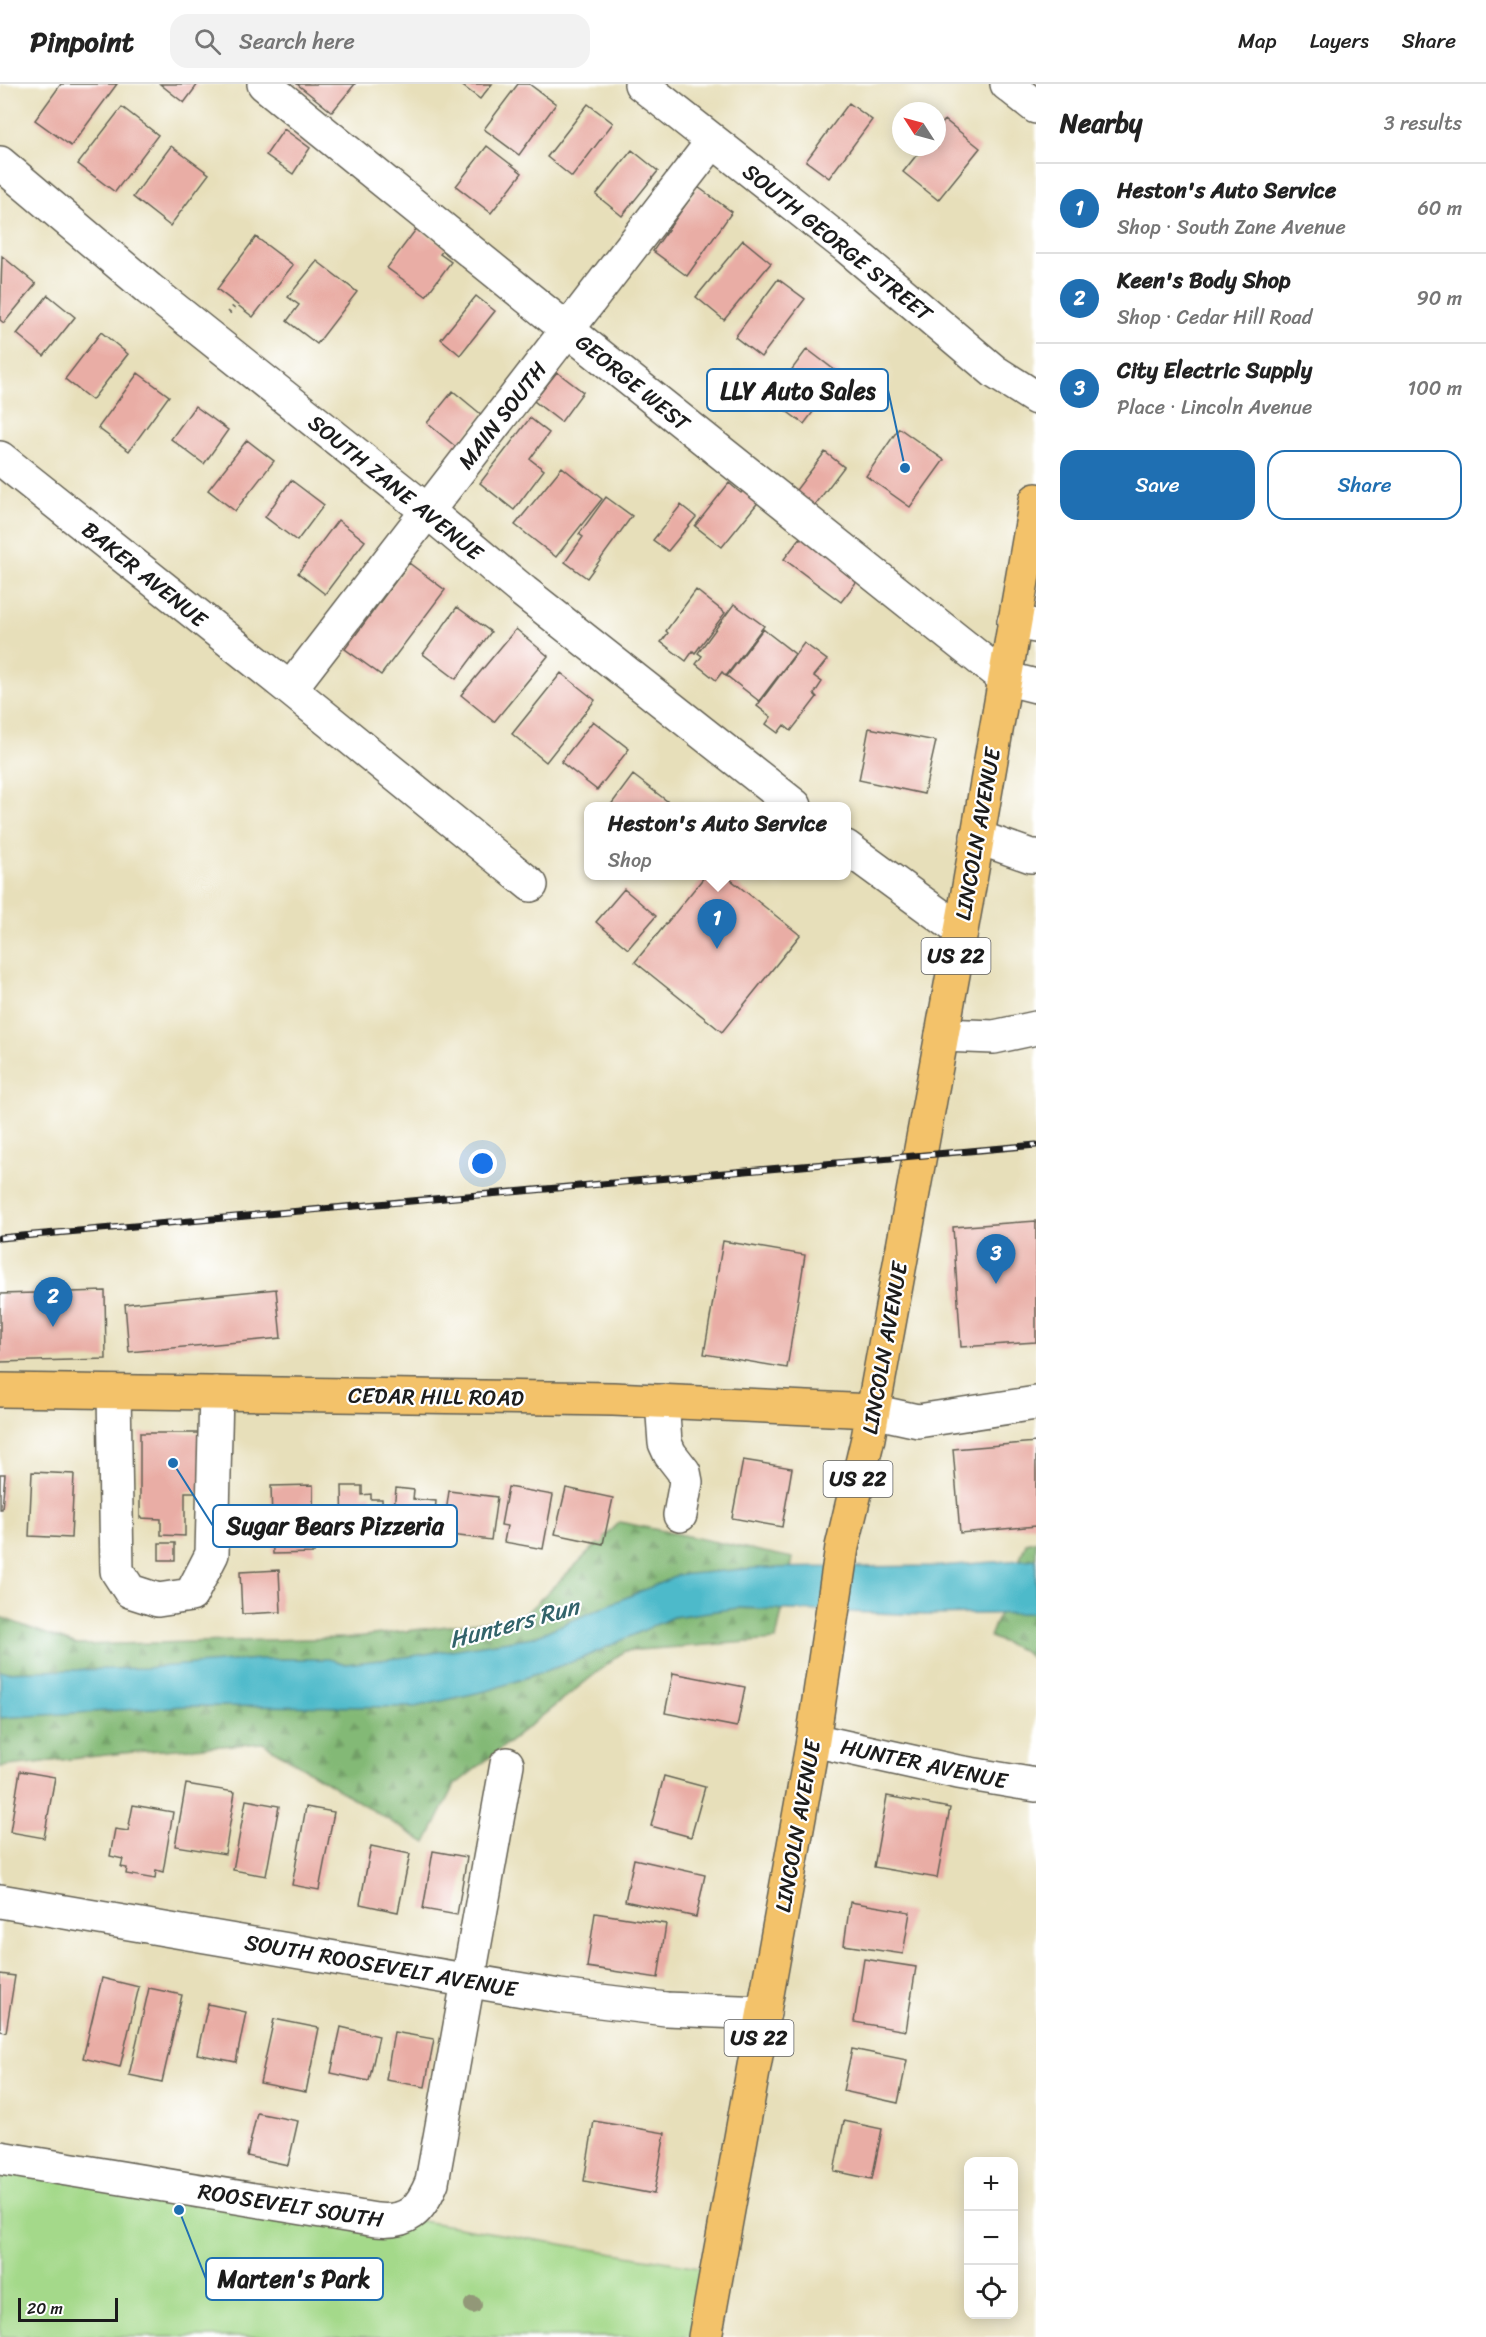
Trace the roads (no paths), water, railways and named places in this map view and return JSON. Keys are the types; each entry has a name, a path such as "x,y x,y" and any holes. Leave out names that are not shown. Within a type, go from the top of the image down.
{"main road":[{"name":"LINCOLN AVENUE","path":"705,2337 813,1740 842,1547 872,1411 961,931 1004,678 1025,624 1034,518"},
{"name":"CEDAR HILL ROAD","path":"0,1390 662,1401 872,1411"}],"street":[{"name":"GEORGE WEST","path":"264,84 1004,678"},
{"name":"SOUTH GEORGE STREET","path":"641,84 846,246 995,372 1036,398"},
{"path":"1007,84 1036,107"},
{"name":"MAIN SOUTH","path":"290,689 426,510 569,331 713,141"},
{"name":"SOUTH ZANE AVENUE","path":"0,163 149,289 789,802"},
{"name":"BAKER AVENUE","path":"0,458 531,885"},
{"path":"1004,678 1036,686"},
{"path":"977,837 1036,856"},
{"path":"851,851 961,931"},
{"path":"942,1035 994,1037 1036,1028"},
{"path":"114,1392 117,1571 130,1591 158,1600 190,1594 212,1554 216,1393"},
{"path":"662,1401 665,1443 670,1454 684,1472 686,1482 680,1515"},
{"path":"872,1411 918,1421 1036,1403"},
{"name":"HUNTER AVENUE","path":"813,1740 958,1772 1036,1785"},
{"path":"469,1981 507,1764"},
{"name":"SOUTH ROOSEVELT AVENUE","path":"0,1901 559,1996 666,2009 764,2013"},
{"name":"ROOSEVELT SOUTH","path":"0,2158 376,2220 391,2222 410,2216 424,2201 432,2182 469,1981"}],"water":[{"path":"1036,1559 1036,1613 927,1615 738,1608 673,1617 583,1658 490,1690 415,1707 185,1706 0,1718 0,1672 145,1668 259,1659 329,1659 346,1664 533,1637 679,1575 756,1568 940,1566"}],"railway":[{"path":"0,1238 1036,1145"}],"place":[{"name":"LLY Auto Sales","path":"905,468"},
{"name":"Heston's Auto Service","path":"717,949"},
{"name":"City Electric Supply","path":"996,1284"},
{"name":"Keen's Body Shop","path":"53,1327"},
{"name":"Sugar Bears Pizzeria","path":"173,1463"},
{"name":"Marten's Park","path":"179,2210"}],"water label":[{"name":"Hunters Run","path":"514,1623"}]}
